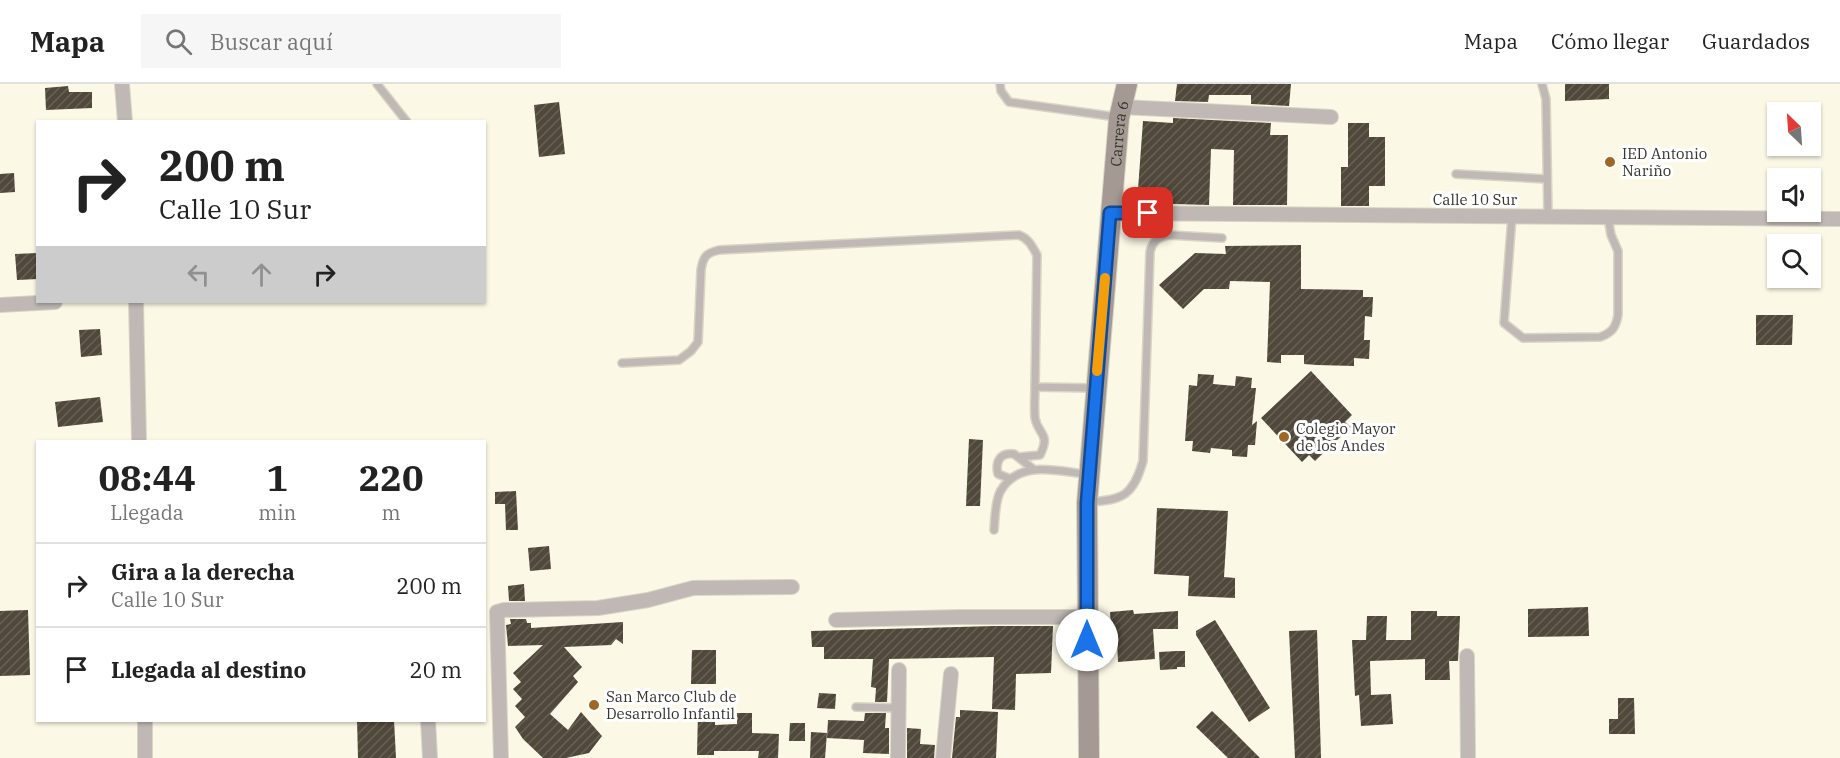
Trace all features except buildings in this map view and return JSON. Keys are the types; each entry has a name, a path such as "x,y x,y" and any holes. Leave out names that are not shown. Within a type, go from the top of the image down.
{"main road":[{"name":"Carrera 6","path":"1089,758 1086,617 1087,503 1110,213 1120,112 1127,84"}],"street":[{"path":"122,84 125,120"},
{"path":"1120,112 1331,117"},
{"name":"Calle 10 Sur","path":"1110,213 1840,219"},
{"path":"0,305 37,303"},
{"path":"136,303 139,440"},
{"path":"501,758 497,612 598,608 648,600 693,588 792,587"},
{"path":"836,620 1086,617"},
{"path":"1467,656 1468,758"},
{"path":"898,758 899,670"},
{"path":"943,758 951,674"},
{"path":"145,722 146,758"},
{"path":"428,722 430,758"}],"lane":[{"path":"377,84 405,120"},
{"path":"1000,84 1001,91 1009,102 1120,112"},
{"path":"1542,84 1546,99 1548,216"},
{"path":"1456,174 1547,179"},
{"path":"1512,216 1504,323 1524,338 1600,337 1610,333 1616,324 1618,315 1618,251 1611,235 1608,217"},
{"path":"1087,503 1116,500 1127,492 1136,481 1143,461 1149,264 1152,245 1163,236 1169,235 1222,238"},
{"path":"622,363 679,360 691,351 698,342 702,259 708,253 719,250 1024,237 1037,255 1035,421 1044,436 1040,455 1019,457"},
{"path":"1035,387 1096,388"},
{"path":"1011,479 998,474 997,461 1001,456 1009,453 1019,457 1032,468"},
{"path":"994,530 999,493 1011,479 1032,468 1089,474"},
{"path":"856,707 900,708"}],"slow traffic":[{"path":"1097,371 1105,278"}],"place":[{"name":"IED Antonio Nariño","path":"1610,162"},
{"name":"Colegio Mayor de los Andes","path":"1284,437"},
{"name":"San Marco Club de Desarrollo Infantil","path":"594,705"}],"route":[{"path":"1087,640 1087,503 1110,213 1148,213"}]}
